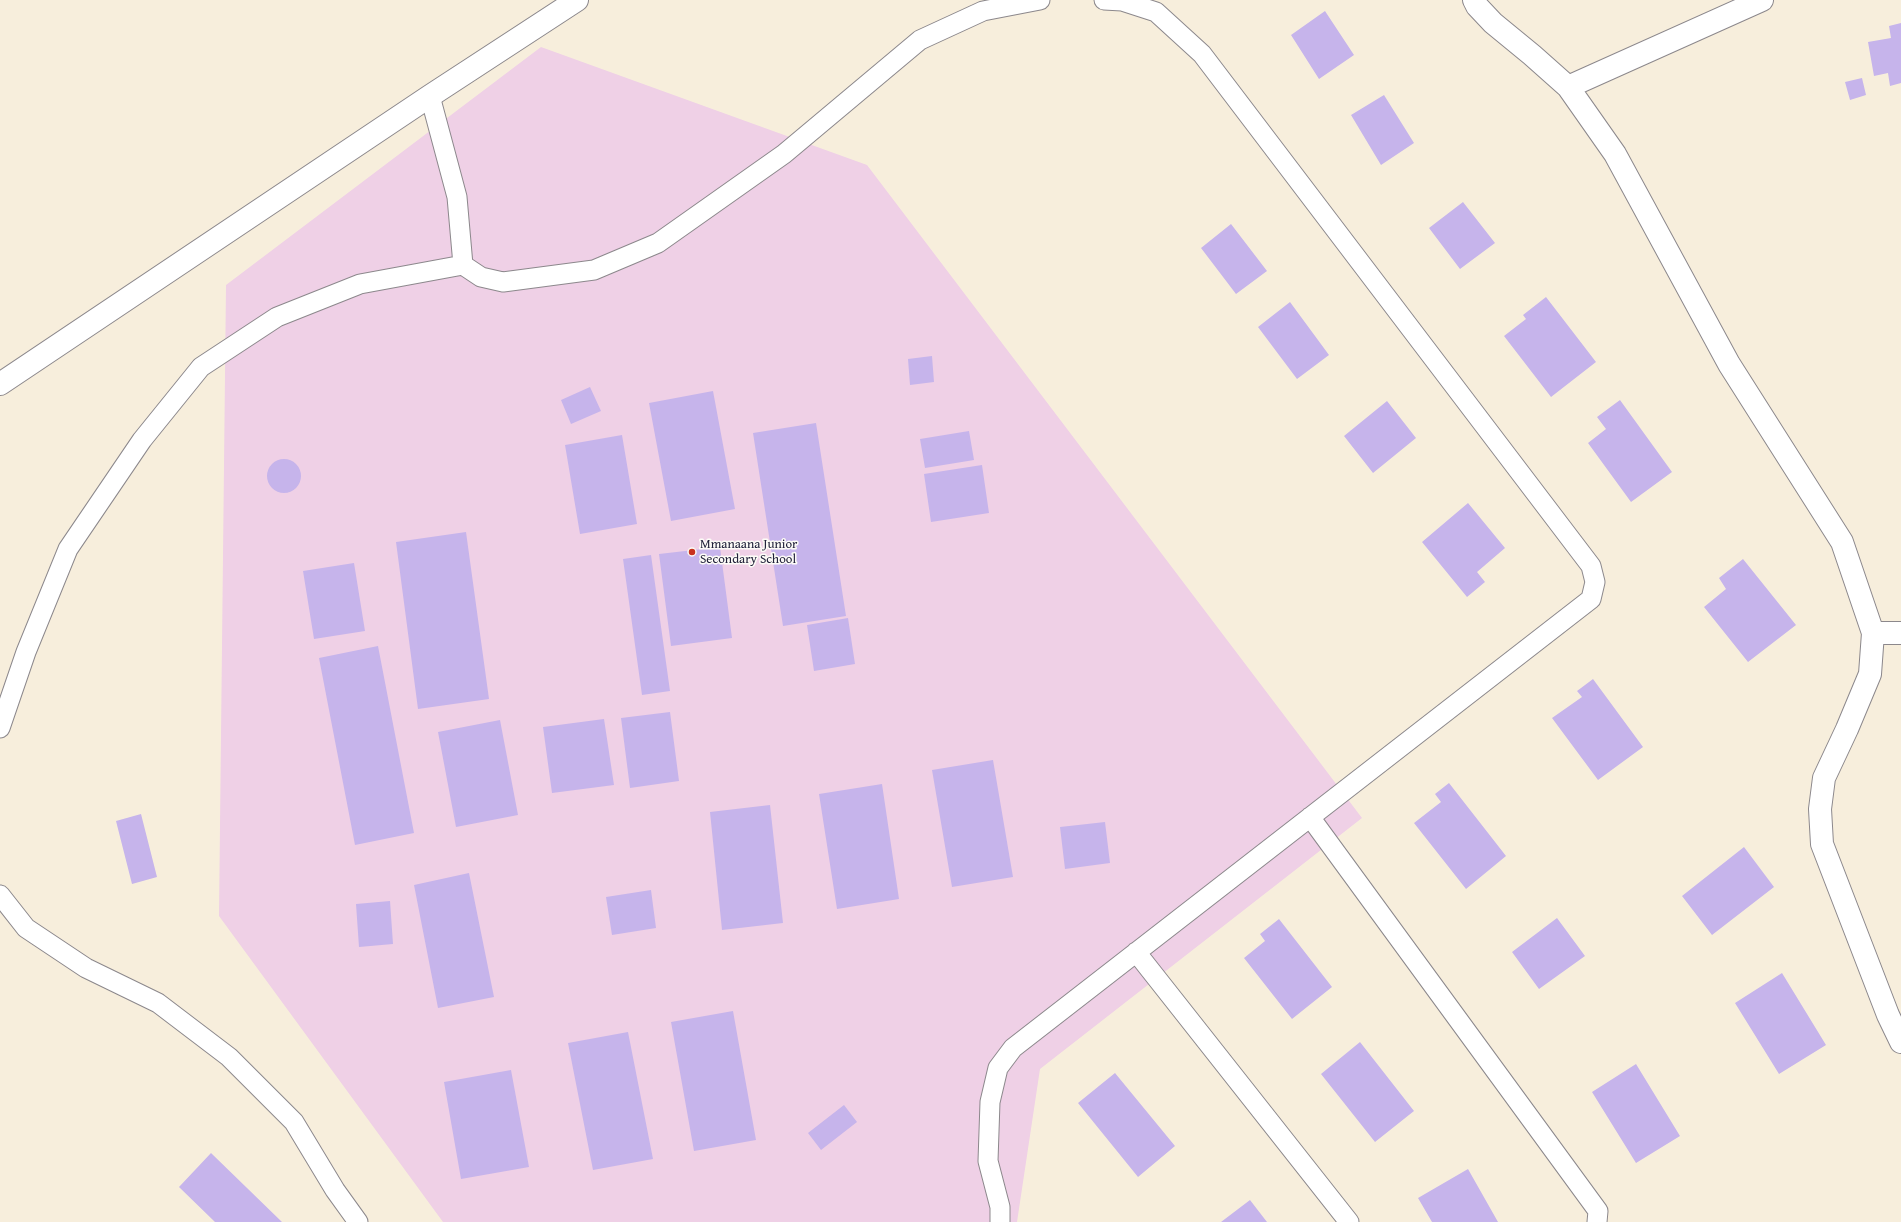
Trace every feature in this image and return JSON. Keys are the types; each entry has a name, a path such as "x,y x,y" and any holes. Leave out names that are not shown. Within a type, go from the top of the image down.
{"street":[{"path":"0,384 430,96 578,0"},
{"path":"1474,0 1477,6 1493,24 1532,55 1568,87 1615,154 1729,364 1842,542 1872,633 1870,674 1847,729 1824,778 1820,809 1822,844 1888,1015 1901,1042"},
{"path":"1568,87 1762,0"},
{"path":"1872,633 1901,633"}],"lane":[{"path":"0,728 26,652 68,550 142,440 201,367 277,317 360,284 463,265 482,277 503,282 594,270 658,243 784,154 920,40 983,12 1040,0"},
{"path":"1000,1222 1000,1207 988,1162 990,1102 998,1068 1013,1048 1591,599 1595,582 1591,566 1202,54 1156,12 1122,1 1104,0"},
{"path":"430,96 457,197 463,265"},
{"path":"1310,817 1598,1211 1597,1222"},
{"path":"0,895 26,928 86,968 158,1003 229,1058 294,1122 335,1190 358,1222"},
{"path":"1136,952 1349,1222"}],"shaded area":[{"name":"Mmanaana Junior Secondary School","path":"541,47 867,165 1362,818 1040,1069 1017,1222 443,1222 219,916 226,285"}],"building":[{"path":"1325,11 1354,55 1319,79 1291,35"},
{"path":"1901,23 1901,83 1890,86 1888,73 1874,76 1868,42 1891,38 1889,26"},
{"path":"1862,78 1866,95 1850,100 1845,82"},
{"path":"1384,95 1414,143 1381,165 1351,115"},
{"path":"1463,202 1495,243 1460,269 1429,228"},
{"path":"1231,224 1267,271 1236,294 1201,248"},
{"path":"1546,297 1596,362 1551,397 1504,336 1526,319 1523,315"},
{"path":"1290,302 1329,355 1297,379 1258,327"},
{"path":"932,356 934,382 910,385 908,359"},
{"path":"590,387 601,411 571,424 561,400"},
{"path":"713,391 735,509 671,521 649,403"},
{"path":"1620,400 1672,472 1631,502 1588,443 1606,429 1597,417"},
{"path":"1387,401 1416,438 1373,473 1344,436"},
{"path":"816,423 846,616 783,626 753,433"},
{"path":"969,431 974,460 925,468 920,439"},
{"path":"622,435 637,524 580,534 565,445"},
{"path":"281,459 287,459 291,460 298,466 301,476 300,483 294,490 287,493 281,493 277,492 270,486 267,479 267,473 268,469 274,462"},
{"path":"982,465 989,513 931,522 924,474"},
{"path":"1468,503 1505,548 1477,572 1485,582 1467,597 1422,542"},
{"path":"466,532 489,699 418,709 396,542"},
{"path":"720,547 732,638 671,646 659,554"},
{"path":"651,555 670,691 642,695 623,559"},
{"path":"1743,559 1796,625 1748,662 1704,607 1726,589 1719,578"},
{"path":"354,563 365,631 314,639 303,571"},
{"path":"848,618 855,664 814,671 807,625"},
{"path":"378,646 414,833 355,845 319,658"},
{"path":"1593,679 1643,747 1598,780 1552,718 1582,697 1577,691"},
{"path":"670,712 679,781 630,788 621,718"},
{"path":"604,719 614,785 552,793 543,727"},
{"path":"500,720 518,815 456,827 438,732"},
{"path":"993,760 1013,877 952,887 932,770"},
{"path":"1449,783 1506,856 1466,889 1414,823 1441,802 1435,794"},
{"path":"882,784 899,899 837,909 819,794"},
{"path":"770,805 783,923 722,930 710,812"},
{"path":"141,814 157,877 132,884 116,821"},
{"path":"1105,822 1110,863 1065,869 1060,827"},
{"path":"1744,847 1774,887 1712,935 1682,896"},
{"path":"469,873 494,997 438,1008 414,885"},
{"path":"651,890 656,928 612,935 606,897"},
{"path":"390,901 393,944 359,947 356,904"},
{"path":"1557,918 1585,956 1539,989 1512,952"},
{"path":"1279,919 1332,987 1292,1019 1244,958 1265,941 1260,934"},
{"path":"1782,973 1826,1045 1779,1074 1735,1003"},
{"path":"733,1011 756,1140 694,1151 671,1022"},
{"path":"628,1032 653,1159 593,1170 568,1043"},
{"path":"1360,1042 1414,1111 1375,1142 1321,1074"},
{"path":"1636,1064 1680,1136 1636,1163 1592,1092"},
{"path":"511,1070 529,1167 461,1179 444,1082"},
{"path":"1115,1073 1175,1146 1138,1177 1078,1103"},
{"path":"844,1105 857,1122 821,1150 808,1133"},
{"path":"211,1153 282,1222 215,1222 179,1187"},
{"path":"1468,1169 1498,1222 1432,1222 1418,1198"},
{"path":"1250,1200 1267,1222 1221,1222"}],"place":[{"name":"Mmanaana Junior Secondary School","path":"692,552"}]}
